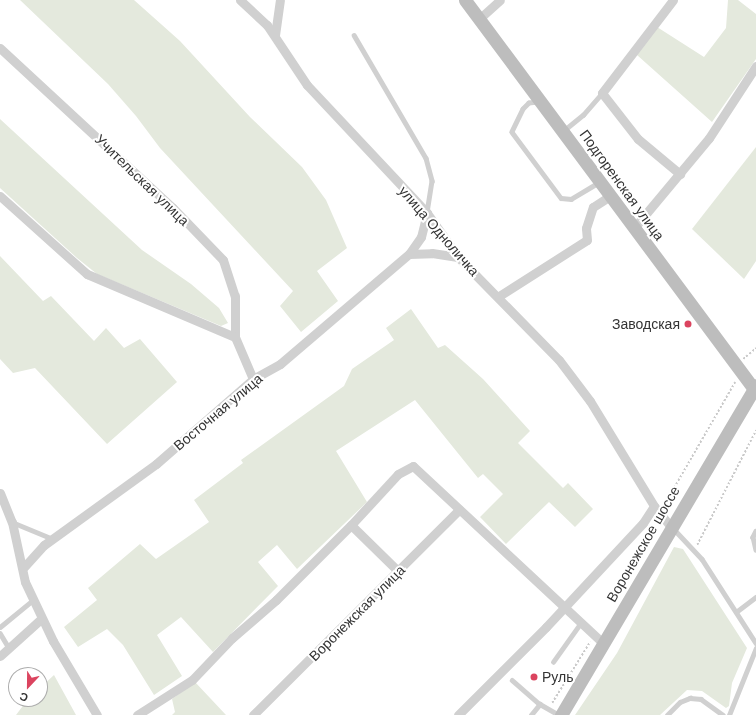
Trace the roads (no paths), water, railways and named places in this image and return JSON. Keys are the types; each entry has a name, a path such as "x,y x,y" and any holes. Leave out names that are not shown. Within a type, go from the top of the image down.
{"street":[{"name":"улица Одноличка","path":"240,0 275,35 307,85 427,213 458,257 499,296 560,360 590,401 657,509 672,527"},
{"path":"275,35 280,0"},
{"name":"Подгоренская улица","path":"466,0 599,182 738,368 755,387"},
{"path":"479,19 500,0"},
{"path":"673,0 602,93 638,139 680,174"},
{"name":"Учительская улица","path":"0,48 173,208 222,260 235,296 235,337 253,380"},
{"path":"634,228 709,138 756,66"},
{"path":"0,196 87,274 235,337"},
{"path":"499,296 587,240 586,228 593,207 610,196"},
{"name":"Восточная улица","path":"24,567 32,556 156,464 253,380 280,364 408,254 421,237 427,213"},
{"path":"408,254 432,252 458,257"},
{"name":"Воронежское шоссе","path":"560,715 599,639 672,527 755,387"},
{"path":"137,715 192,680 232,638 276,600 351,525 398,474 413,466 580,624 599,639"},
{"path":"0,492 12,522 24,567 25,582 41,619 97,715"},
{"path":"458,715 657,509"},
{"name":"Воронежская улица","path":"253,715 459,510"},
{"path":"351,525 398,571"},
{"path":"0,656 41,619"}],"lane":[{"path":"354,35 426,158 432,181 427,213"},
{"path":"562,132 583,115 602,93"},
{"path":"540,101 529,103 523,109 512,132 561,198 571,199 599,182"},
{"path":"12,522 54,539"},
{"path":"672,527 694,550 756,643"},
{"path":"756,531 753,537 756,550"},
{"path":"736,612 756,597"},
{"path":"0,627 33,600"},
{"path":"553,662 580,624"},
{"path":"0,633 10,648"},
{"path":"729,715 756,648"},
{"path":"512,680 540,704 560,715"},
{"path":"667,715 680,702 690,698 701,699 722,715"},
{"path":"531,715 540,704"}],"place":[{"name":"Заводская","path":"688,324"},
{"name":"Руль","path":"534,677"}]}
